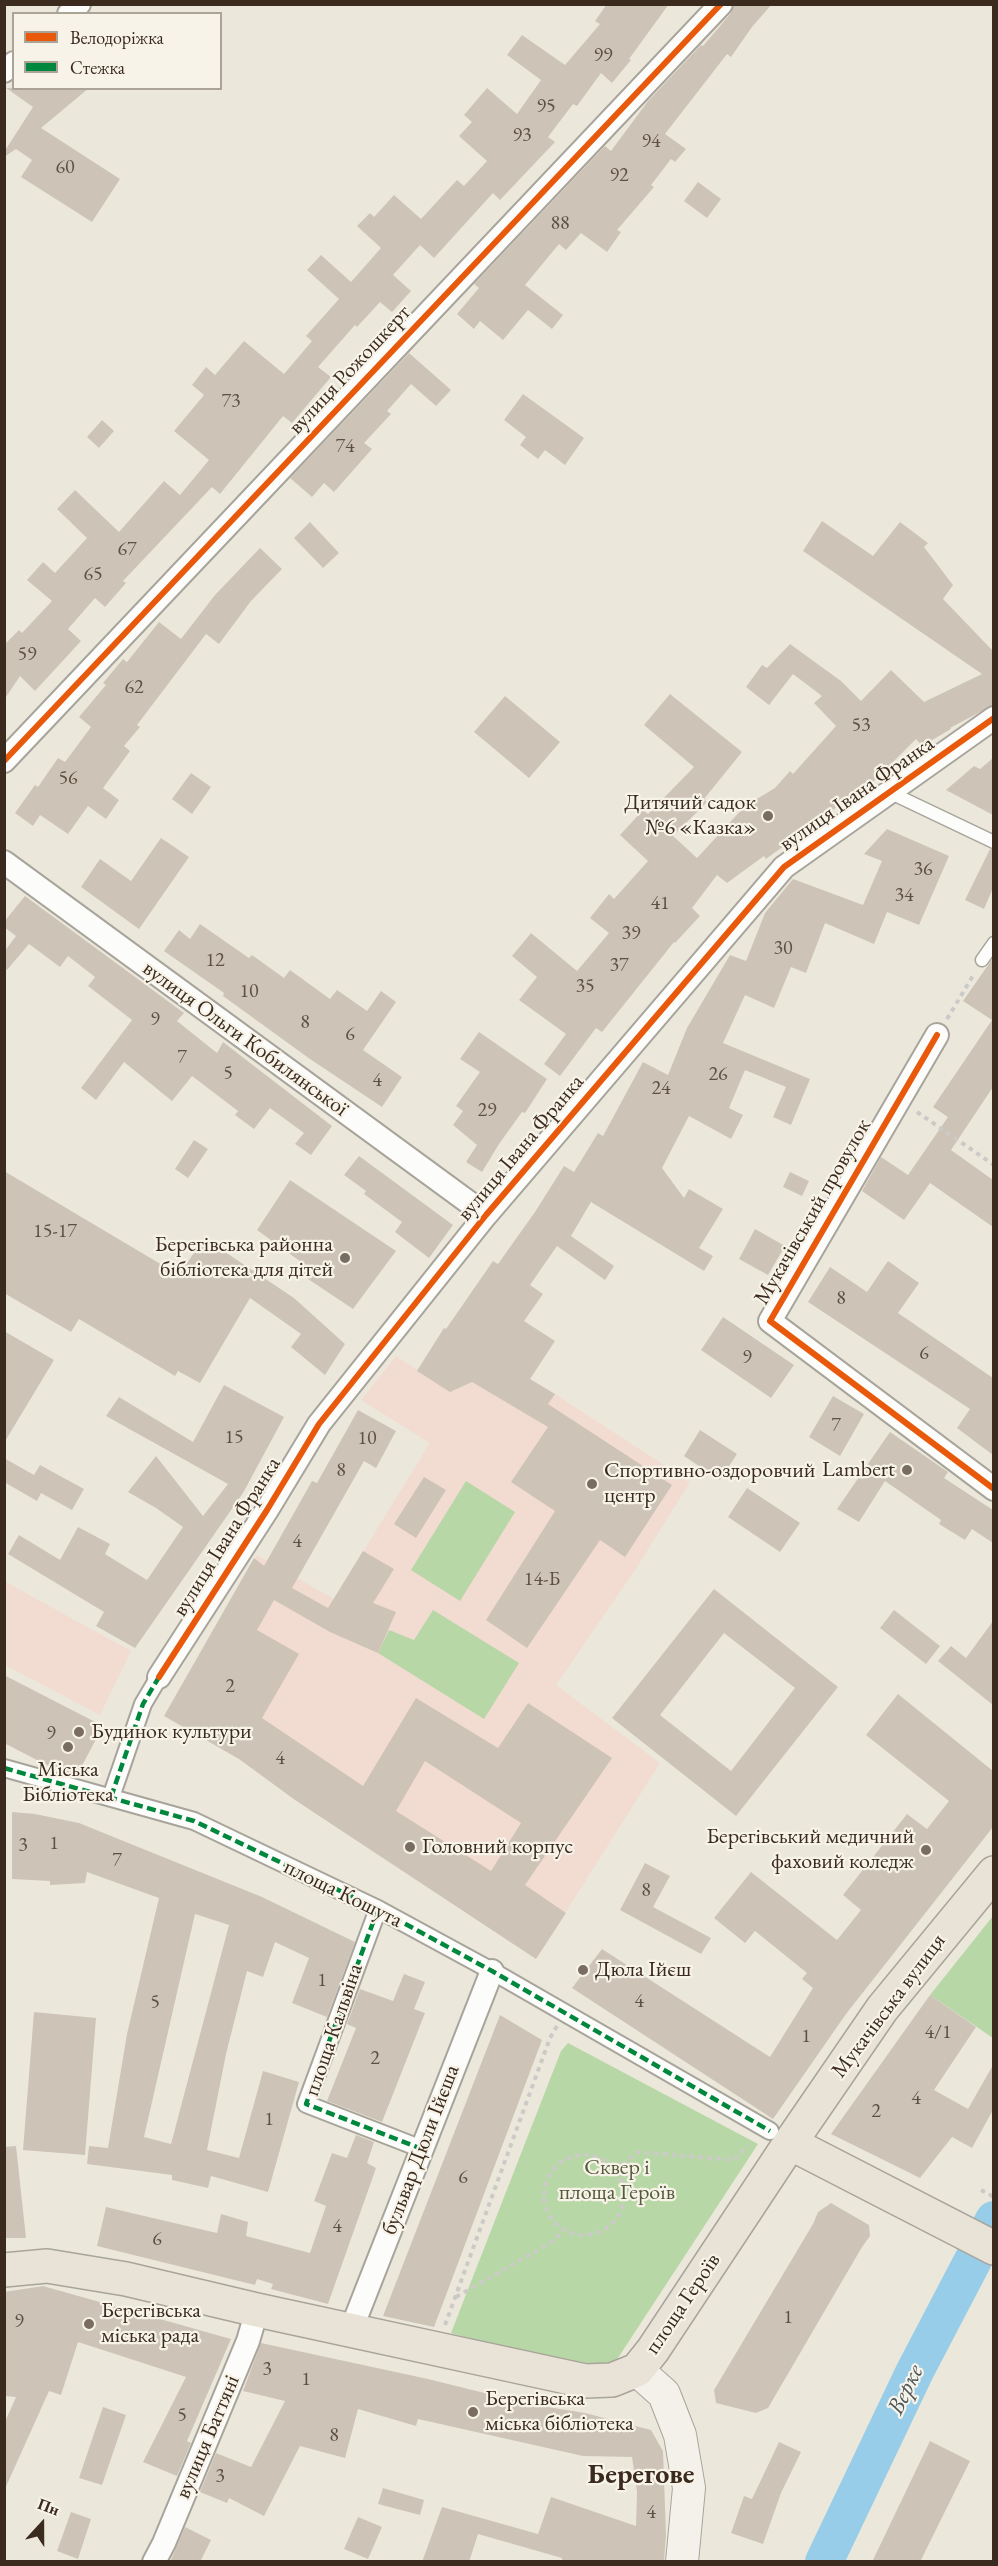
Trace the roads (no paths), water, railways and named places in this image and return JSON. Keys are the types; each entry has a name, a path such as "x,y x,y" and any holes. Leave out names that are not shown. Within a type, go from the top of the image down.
{"highway":[{"name":"Мукачівська вулиця","path":"780,2137 993,1873"},
{"path":"780,2137 993,2248"},
{"name":"площа Героїв","path":"4,2270 47,2266 126,2279 257,2310 585,2381 612,2380 637,2370 653,2350 780,2137"}],"main road":[{"path":"637,2370 664,2394 680,2435 689,2488 682,2562"}],"street":[{"name":"вулиця Рожошкерт","path":"4,761 721,4"},
{"name":"вулиця Івана Франка","path":"111,1797 143,1704 319,1424 486,1215 784,867 993,718"},
{"name":"вулиця Ольги Кобилянської","path":"4,862 486,1215"},
{"name":"Мукачівський провулок","path":"936,1035 770,1321 993,1489"},
{"name":"площа Кошута","path":"4,1768 194,1821 378,1909 492,1971 780,2137"},
{"name":"площа Кальвіна","path":"378,1909 306,2104 422,2149"},
{"name":"бульвар Дюли Ійєша","path":"351,2330 492,1971"},
{"name":"вулиця Баттяні","path":"154,2562 248,2341 257,2310"}],"lane":[{"path":"889,792 993,842"},
{"path":"982,960 993,943"}],"waterway":[{"name":"Верке","path":"824,2562 915,2371 994,2220"}],"place":[{"name":"Дитячий садок №6 «Казка»","path":"768,816"},
{"name":"Берегівська районна бібліотека для дітей","path":"345,1258"},
{"name":"Lambert","path":"907,1470"},
{"name":"Спортивно-оздоровчий центр","path":"592,1484"},
{"name":"Будинок культури","path":"79,1732"},
{"name":"Міська Бібліотека","path":"68,1747"},
{"name":"Головний корпус","path":"410,1847"},
{"name":"Берегівський медичний фаховий коледж","path":"926,1850"},
{"name":"Дюла Ійєш","path":"583,1970"},
{"name":"Берегівська міська рада","path":"89,2324"},
{"name":"Берегівська міська бібліотека","path":"473,2412"}],"district":[{"name":"Берегове","path":"641,2475"}],"park label":[{"name":"Сквер і площа Героїв","path":"617,2180"}]}
